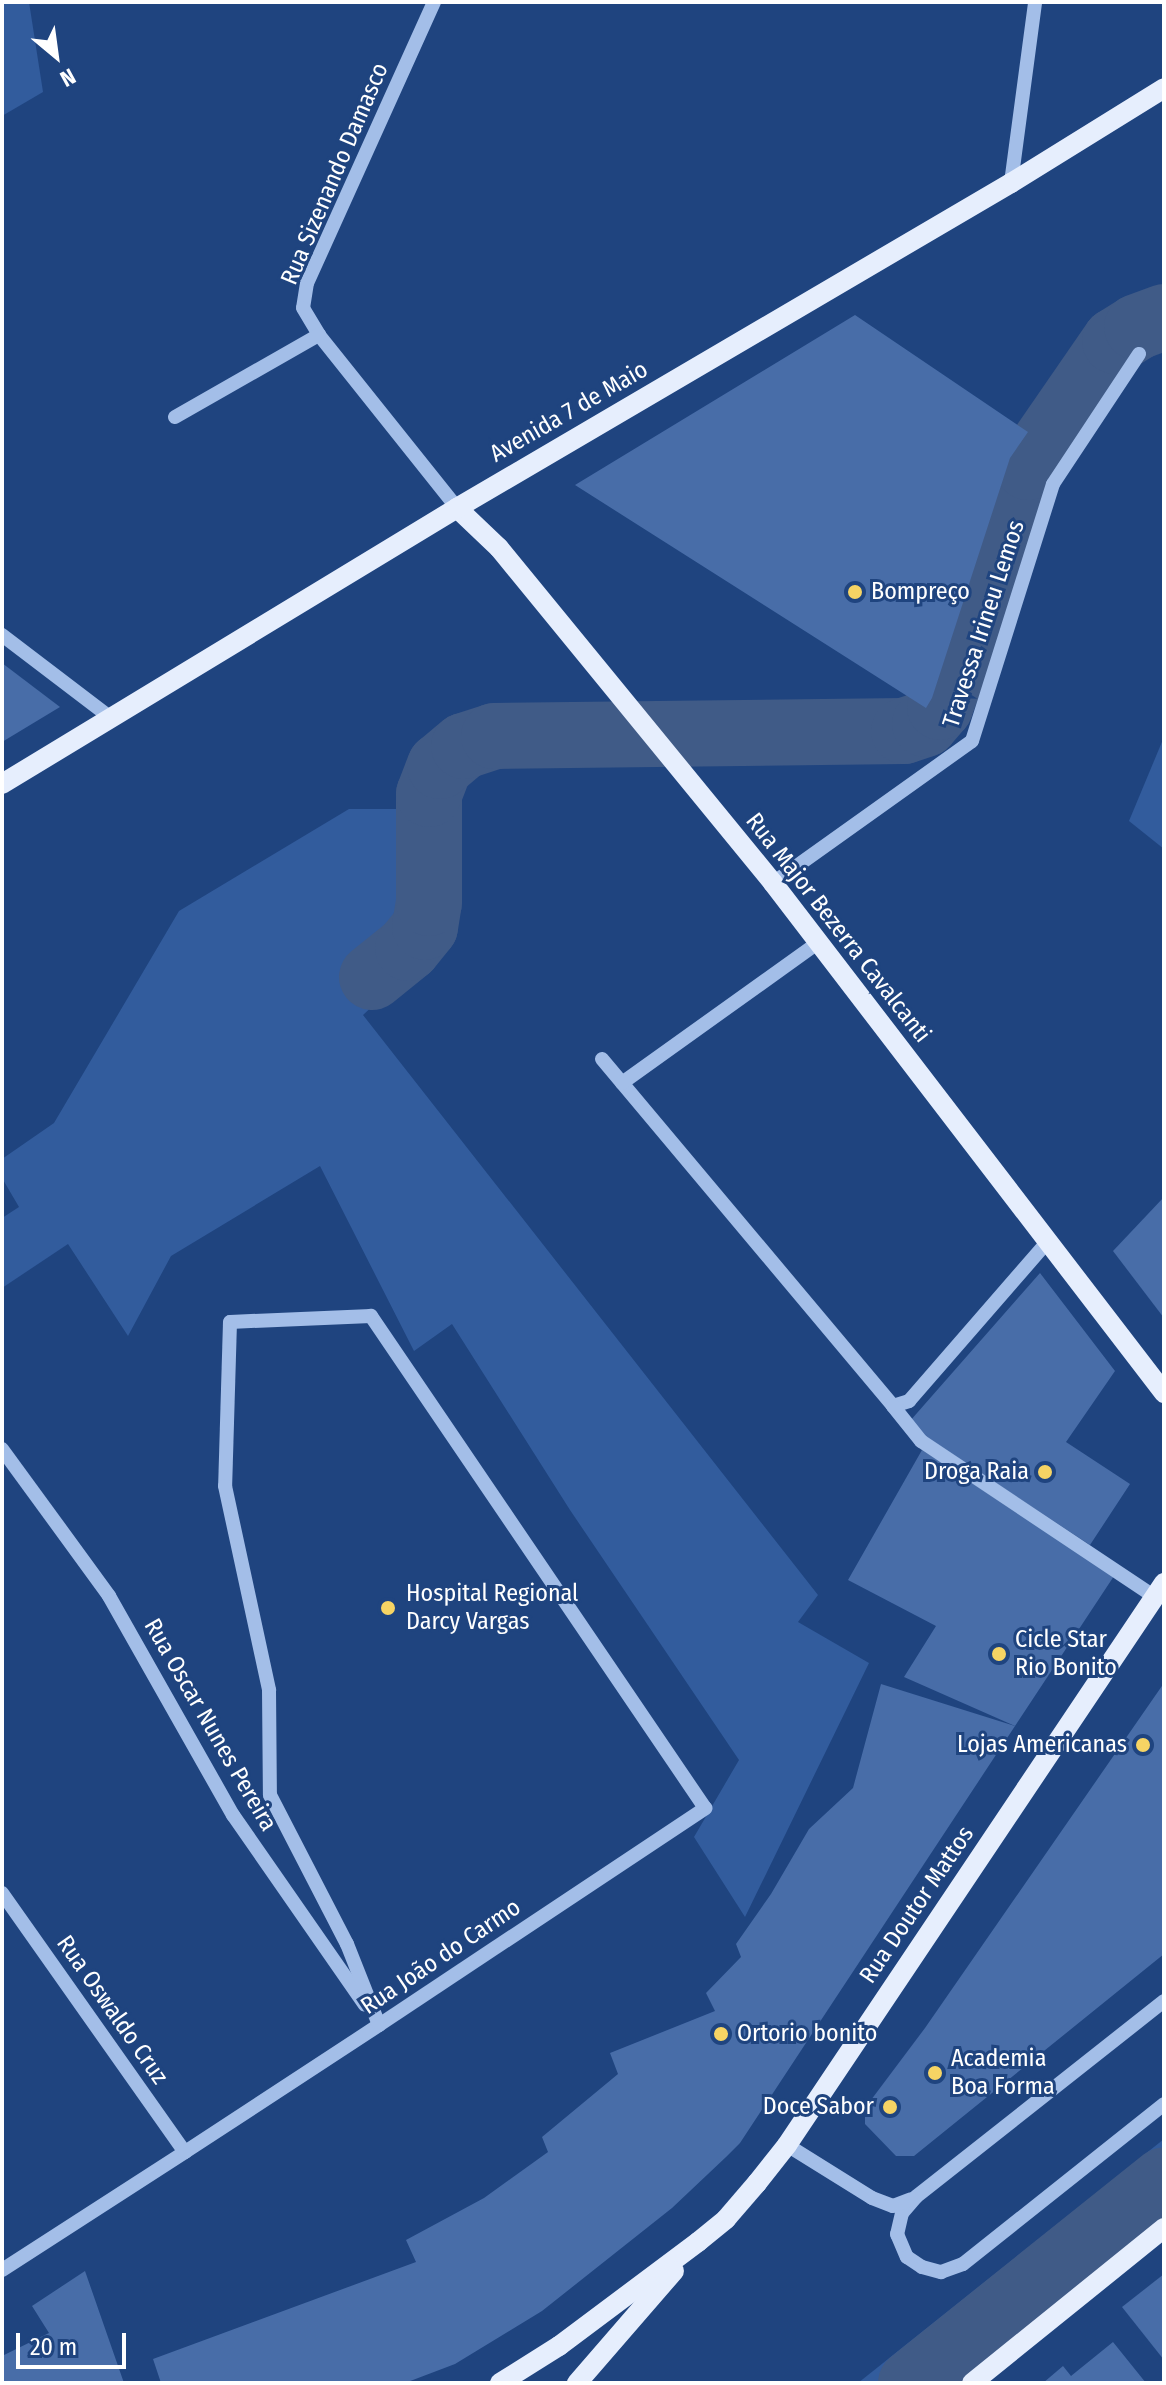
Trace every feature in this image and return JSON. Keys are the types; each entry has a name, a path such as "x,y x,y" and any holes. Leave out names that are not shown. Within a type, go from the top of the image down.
{"main road":[{"name":"Avenida 7 de Maio","path":"2,784 457,508 1011,183 1164,88"},
{"name":"Rua Major Bezerra Cavalcanti","path":"457,508 499,548 773,883 1164,1393"},
{"name":"Rua Doutor Mattos","path":"500,2383 559,2346 726,2219 787,2145 1160,1590"},
{"path":"972,2383 1164,2228"},
{"name":"Rua Doutor Mattos","path":"577,2383 698,2242"}],"street":[{"name":"Rua Sizenando Damasco","path":"434,2 307,283 303,308 319,335 457,508"},
{"path":"1011,183 1035,2"},
{"path":"175,417 319,335"},
{"name":"Travessa Irineu Lemos","path":"773,883 972,741 1053,484 1139,354"},
{"path":"2,635 111,718"},
{"path":"622,1083 819,942"},
{"path":"602,1059 921,1441 1160,1590"},
{"path":"893,1406 909,1401 1047,1242"},
{"name":"Rua João do Carmo","path":"2,2270 379,2025 705,1808 371,1316 230,1322 225,1486 269,1690 270,1795 347,1944 379,2025"},
{"name":"Rua Oscar Nunes Pereira","path":"2,1449 109,1596 233,1815 379,2025"},
{"name":"Rua Oswaldo Cruz","path":"2,1893 185,2152"},
{"path":"1164,2001 916,2197 902,2213 897,2234 907,2257 922,2267 941,2272 963,2264 1164,2104"},
{"path":"787,2145 882,2202 893,2206 916,2197"}],"shaded area":[{"path":"2,2 29,2 43,92 2,116"},
{"path":"1164,737 1164,849 1129,821"},
{"path":"349,809 445,809 447,899 443,932 423,959 363,1015 818,1595 798,1622 869,1663 745,1917 694,1837 739,1760 570,1510 452,1324 414,1351 320,1166 171,1256 128,1336 68,1244 2,1288 2,1218 19,1207 2,1178 2,1159 54,1123 179,911"},
{"path":"1164,2139 1164,2180 911,2383 858,2383"}],"building":[{"name":"Bompreço","path":"855,315 1028,432 1010,458 932,698 926,708 575,485"},
{"path":"2,663 60,707 2,742"},
{"path":"1164,1197 1164,1318 1113,1251"},
{"path":"1040,1273 1115,1371 1066,1442 1130,1484 1090,1545 920,1433 910,1421"},
{"path":"922,1450 1114,1576 1015,1726 904,1677 936,1626 848,1580"},
{"path":"1164,1683 1164,1954 914,2156 896,2156 865,2124 865,2108 925,2028"},
{"path":"881,1684 1015,1726 740,2143 726,2157 672,2208 542,2311 455,2364 405,2383 161,2383 153,2359 416,2262 406,2240 484,2198 548,2152 542,2137 618,2074 610,2053 715,2011 706,1993 741,1957 736,1944 771,1894 809,1829 853,1788"},
{"path":"85,2271 124,2383 2,2383 2,2356 49,2333 32,2306"},
{"path":"1164,2274 1164,2360 1122,2307"},
{"path":"1113,2342 1146,2383 1043,2383 1063,2366 1071,2376"}],"waterway":[{"path":"372,977 408,948 425,927 429,903 429,794 440,766 464,746 494,736 904,731 925,724 940,707 1028,467 1115,341 1137,327 1164,317"},
{"path":"911,2383 1164,2180"}],"place":[{"name":"Bompreço","path":"855,592"},
{"name":"Droga Raia","path":"1045,1472"},
{"name":"Hospital Regional Darcy Vargas","path":"388,1608"},
{"name":"Cicle Star Rio Bonito","path":"999,1654"},
{"name":"Lojas Americanas","path":"1143,1745"},
{"name":"Ortorio bonito","path":"721,2034"},
{"name":"Academia Boa Forma","path":"935,2073"},
{"name":"Doce Sabor","path":"890,2107"}]}
